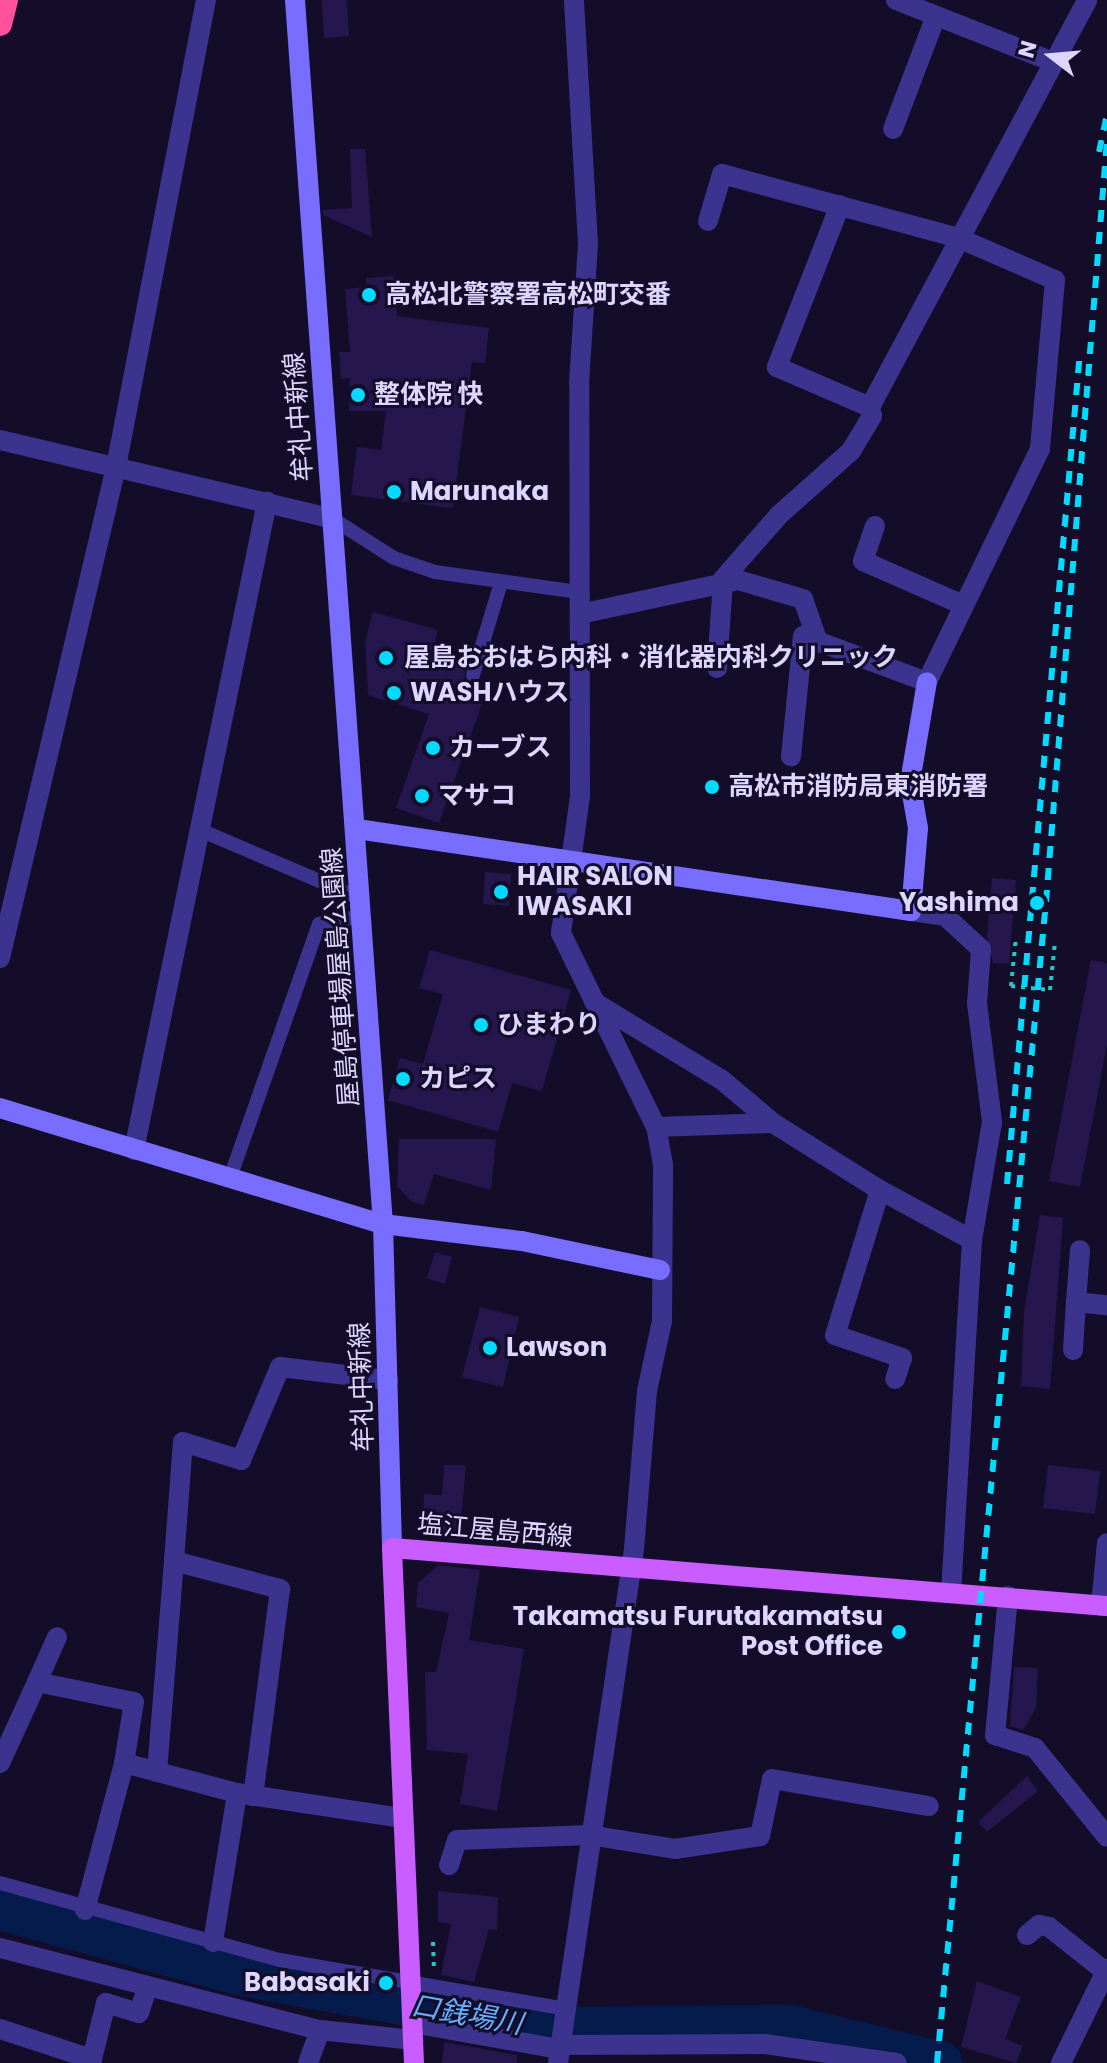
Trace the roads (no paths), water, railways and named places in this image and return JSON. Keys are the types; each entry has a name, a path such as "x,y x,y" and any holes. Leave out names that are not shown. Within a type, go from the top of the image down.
{"highway":[{"path":"0,24 6,0"}],"main road":[{"name":"牟礼中新線","path":"295,0 357,829"},
{"path":"911,911 918,828 910,782 927,682"},
{"name":"屋島停車場屋島公園線","path":"383,1224 357,829 911,911"},
{"path":"0,1108 383,1224 522,1241 660,1270"},
{"name":"牟礼中新線","path":"383,1224 392,1548"},
{"name":"塩江屋島西線","path":"414,2063 392,1548 631,1570 1008,1596 1104,1606"}],"street":[{"path":"0,958 116,467 206,0"},
{"path":"560,2050 589,1835 631,1570 647,1391 662,1321 663,1165 656,1127 561,933 568,859 580,796 579,383 588,244 574,0"},
{"path":"896,0 1053,62"},
{"path":"717,668 723,579 779,515 851,451 872,416 870,407 956,237 1087,0"},
{"path":"893,129 936,16"},
{"path":"708,221 722,174 956,237 1055,280 1040,449 927,682 803,636 791,756"},
{"path":"840,205 777,367 870,407"},
{"path":"0,440 333,519"},
{"path":"134,1150 267,502"},
{"path":"875,526 863,561 963,605"},
{"path":"580,614 723,579 794,593 803,599 818,642"},
{"path":"911,911 945,916 981,949 977,1003 992,1122 972,1240 951,1592"},
{"path":"594,1002 697,1063 773,1123 880,1190 972,1240"},
{"path":"656,1127 773,1123"},
{"path":"880,1190 835,1335 902,1358 895,1379"},
{"path":"1073,1350 1080,1250"},
{"path":"1076,1302 1107,1305"},
{"path":"157,1772 183,1442 241,1460 280,1367 388,1380"},
{"path":"1104,1606 1107,1543"},
{"path":"174,1561 280,1589 245,1794 213,1942"},
{"path":"1008,1596 995,1735 1035,1748 1107,1837"},
{"path":"0,1763 57,1637"},
{"path":"37,1682 162,1708"},
{"path":"85,1910 124,1763 134,1702"},
{"path":"124,1763 245,1794 403,1818"},
{"path":"449,1865 457,1840 589,1835 675,1849 760,1836 772,1779 929,1806"},
{"path":"1027,1935 1039,1925 1049,1927 1106,1971 1061,2063"},
{"path":"0,1948 320,2030 412,2027 560,2050 765,2044 897,2063"},
{"path":"0,2029 92,2061 106,2003 139,2013 147,1988"},
{"path":"308,2063 320,2030"}],"lane":[{"path":"333,519 394,558 501,583 580,592"},
{"path":"473,675 501,583"},
{"path":"200,830 362,907"},
{"path":"230,1178 319,924 362,907"},
{"path":"0,1883 85,1910 280,1960 566,2011"}],"waterway":[{"name":"口銭場川","path":"0,1909 241,1975 537,2028 790,2026 942,2063"}],"railway":[{"path":"1099,152 1107,113"},
{"path":"937,2063 1046,902 1107,141"},
{"path":"1007,1184 1080,351"}],"place":[{"name":"高松北警察署高松町交番","path":"369,295"},
{"name":"整体院 快","path":"358,395"},
{"name":"Marunaka","path":"394,492"},
{"name":"屋島おおはら内科・消化器内科クリニック","path":"386,658"},
{"name":"WASHハウス","path":"394,693"},
{"name":"カーブス","path":"433,748"},
{"name":"高松市消防局東消防署","path":"712,787"},
{"name":"マサコ","path":"422,796"},
{"name":"HAIR SALON IWASAKI","path":"501,892"},
{"name":"Yashima","path":"1037,903"},
{"name":"ひまわり","path":"481,1025"},
{"name":"カピス","path":"403,1079"},
{"name":"Lawson","path":"490,1348"},
{"name":"Takamatsu Furutakamatsu Post Office","path":"899,1632"},
{"name":"Babasaki","path":"386,1983"}]}
